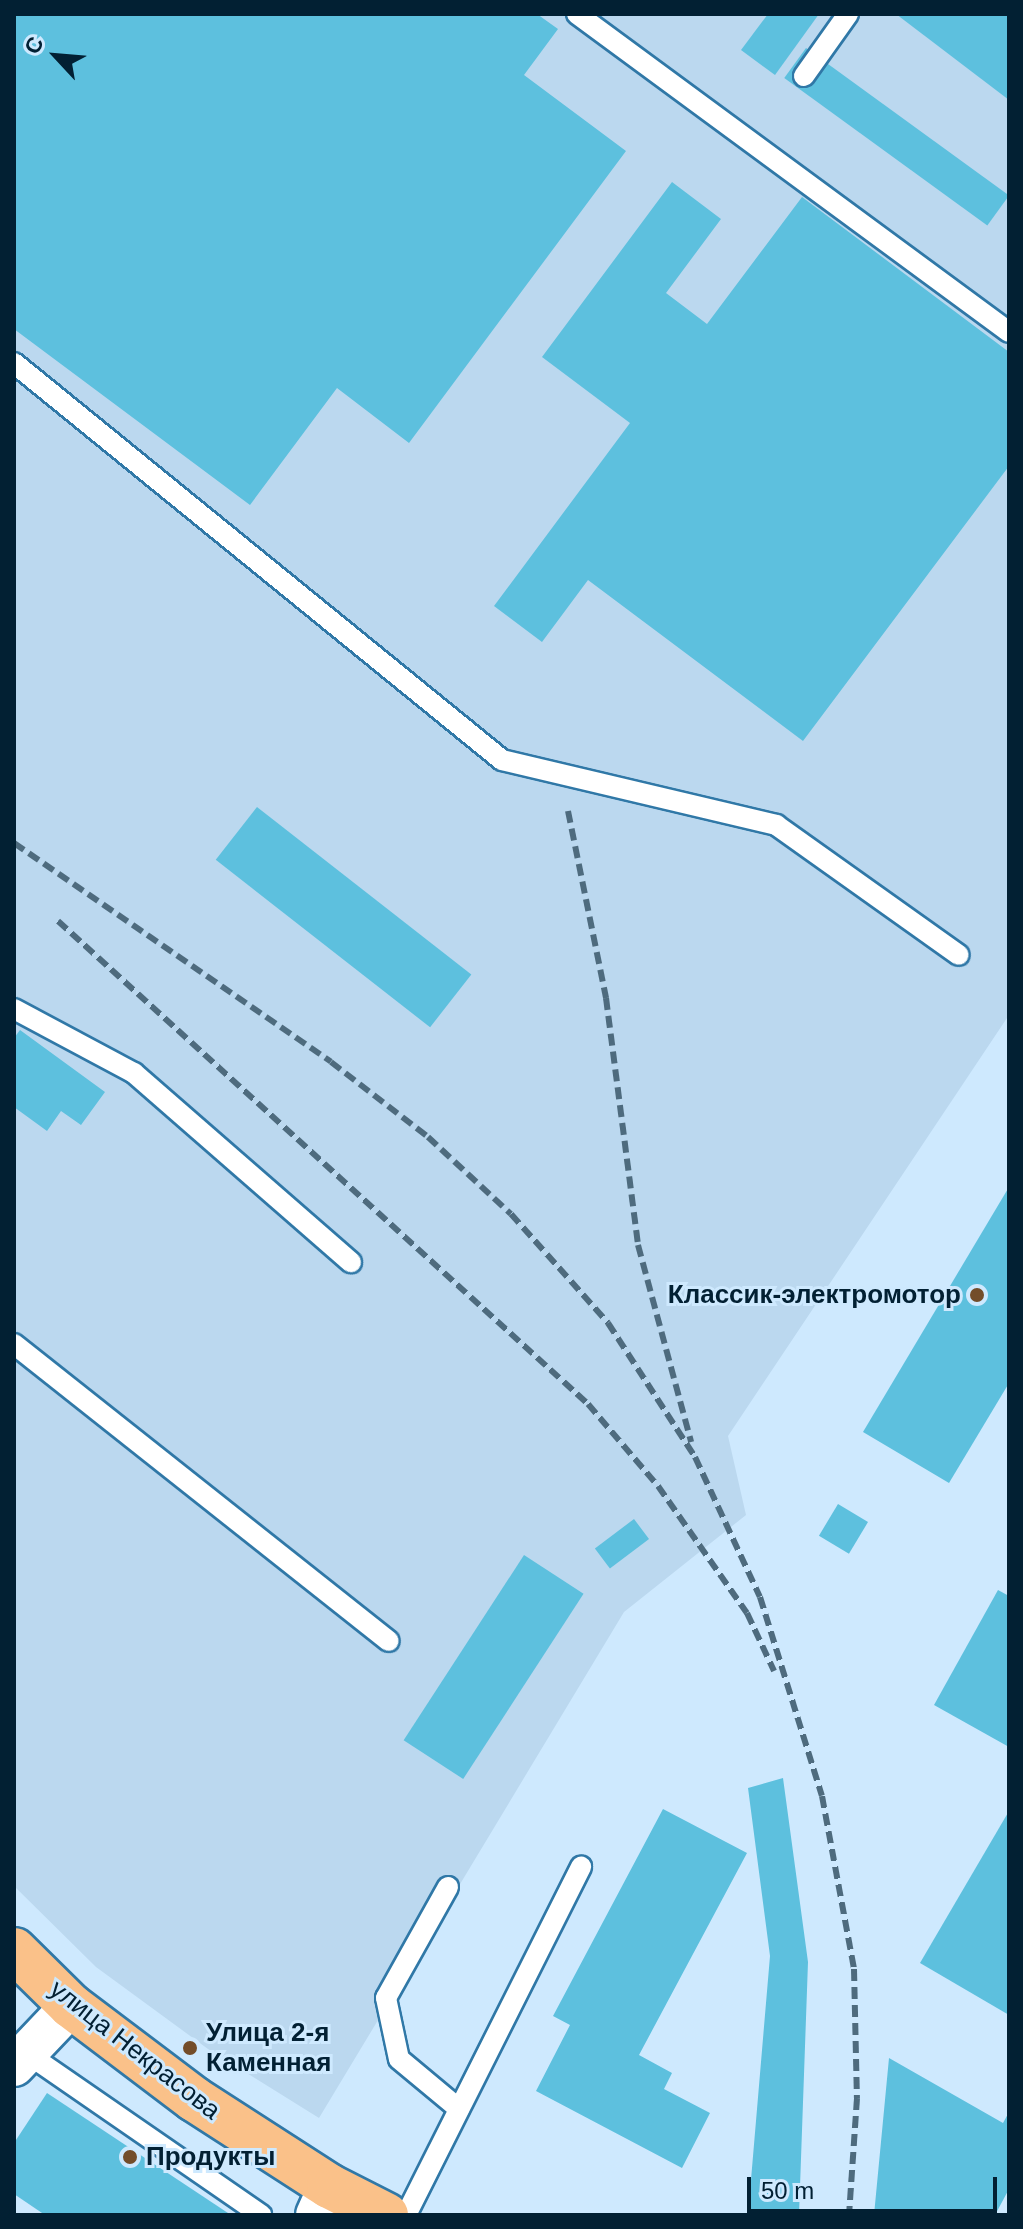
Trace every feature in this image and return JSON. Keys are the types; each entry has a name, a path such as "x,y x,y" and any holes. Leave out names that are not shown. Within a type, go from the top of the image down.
{"main road":[{"name":"улица Некрасова","path":"14,1950 71,2006 322,2200 386,2215"}],"street":[{"path":"20,2059 71,2006"}],"lane":[{"path":"577,14 1009,332"},
{"path":"804,76 848,14"},
{"path":"14,363 502,760 776,825 959,955"},
{"path":"14,1009 134,1073 351,1262"},
{"path":"14,1344 389,1641"},
{"path":"406,2215 581,1867"},
{"path":"448,1887 386,1998 399,2059 459,2109"},
{"path":"20,2059 261,2215"}],"shaded area":[{"path":"14,14 1009,14 1009,1015 728,1436 746,1515 624,1612 319,2118 208,2049 96,1967 14,1886"}],"building":[{"path":"14,14 537,14 558,29 524,75 626,151 409,443 337,388 250,505 14,329"},
{"path":"768,14 819,14 775,75 741,50"},
{"path":"896,14 1009,14 1009,100"},
{"path":"806,48 1009,195 987,225 784,78"},
{"path":"672,182 721,219 666,293 707,324 802,197 1009,352 1009,466 803,741 588,580 542,642 494,606 630,423 542,357"},
{"path":"257,807 471,974 430,1027 216,860"},
{"path":"20,1030 105,1092 81,1125 61,1111 47,1131 14,1107 14,1038"},
{"name":"Классик-электромотор","path":"1009,1187 1009,1383 949,1483 863,1432"},
{"path":"838,1504 868,1522 849,1554 819,1536"},
{"path":"634,1519 649,1539 610,1568 595,1548"},
{"path":"524,1555 584,1594 463,1779 404,1740"},
{"path":"998,1590 1009,1596 1009,1747 934,1705"},
{"path":"783,1778 808,1962 799,2215 748,2215 770,1956 748,1788"},
{"path":"663,1809 747,1853 639,2055 672,2073 664,2089 710,2113 682,2168 536,2091 570,2025 553,2016"},
{"path":"1009,1811 1009,2015 920,1963"},
{"path":"889,2058 1003,2123 1009,2112 1009,2189 995,2215 874,2215"},
{"path":"47,2093 231,2215 45,2215 14,2194 14,2143"}],"railway":[{"path":"568,811 606,998 638,1245 691,1442"},
{"path":"14,843 331,1062 428,1137 511,1214 608,1323 695,1457 760,1597 822,1796 854,1969 857,2098 849,2215"},
{"path":"58,921 588,1404 658,1486 747,1613 774,1671"}],"place":[{"name":"Классик-электромотор","path":"977,1295"},
{"name":"Улица 2-я Каменная","path":"190,2048"},
{"name":"Продукты","path":"130,2157"}]}
